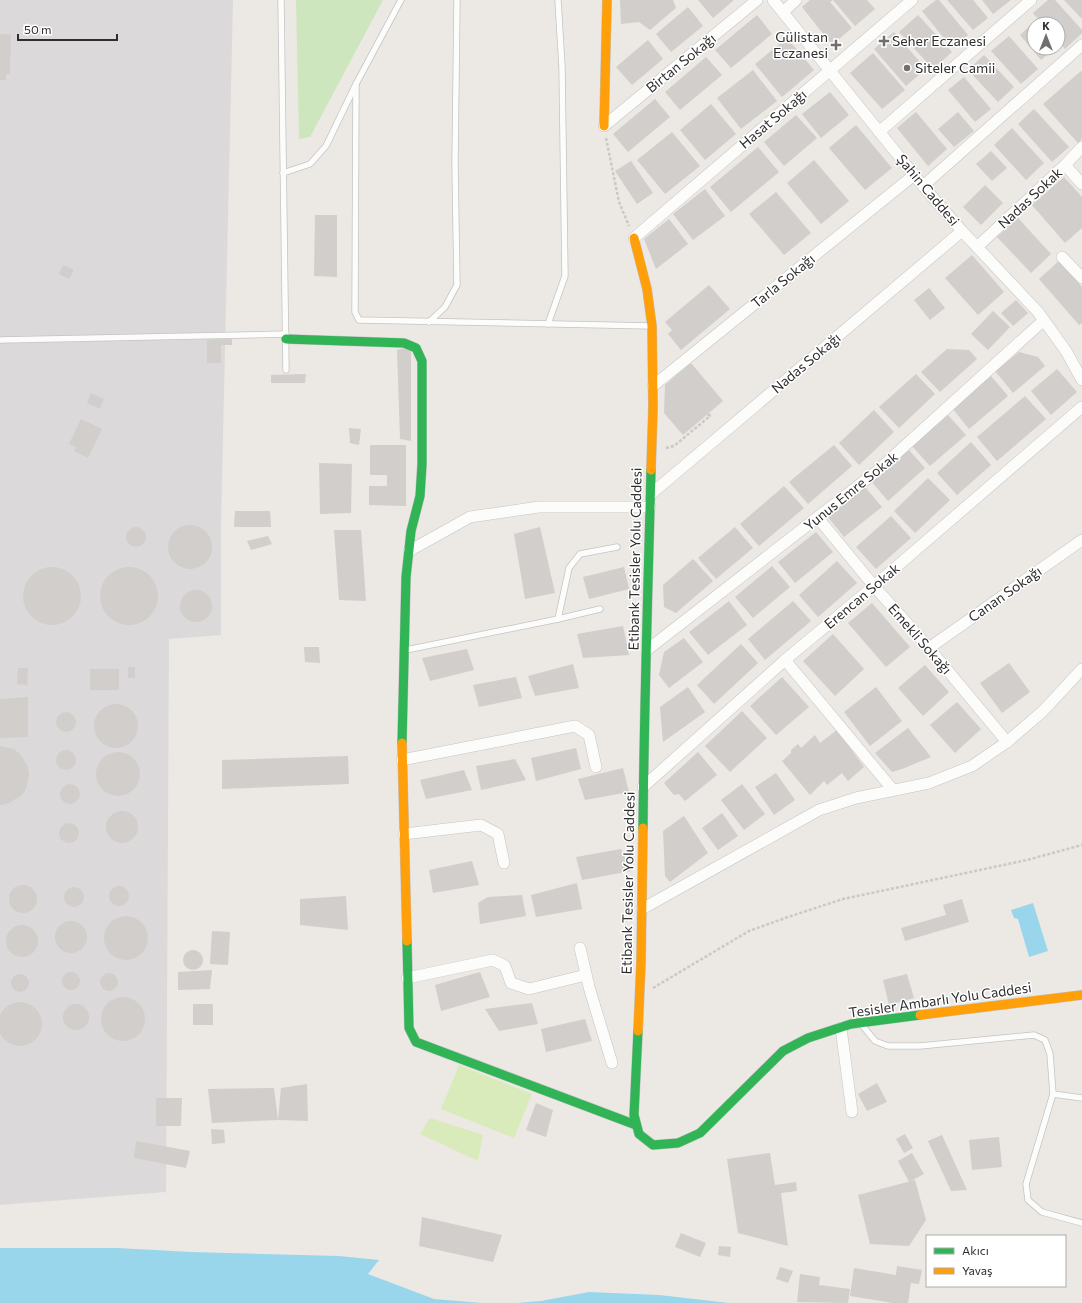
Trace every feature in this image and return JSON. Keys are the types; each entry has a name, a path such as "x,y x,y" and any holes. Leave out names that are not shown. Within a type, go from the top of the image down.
{"street":[{"path":"604,126 607,0"},
{"name":"Birtan Sokağı","path":"604,126 757,0"},
{"name":"Şahin Caddesi","path":"773,0 923,186 962,231 1038,312 1066,351 1082,380"},
{"path":"783,12 796,0"},
{"name":"Hasat Sokağı","path":"634,238 912,0"},
{"path":"879,132 1031,0"},
{"path":"923,186 1082,45"},
{"name":"Nadas Sokak","path":"977,247 1065,165 1082,147"},
{"path":"1065,165 1082,184"},
{"name":"Tarla Sokağı","path":"653,386 914,175"},
{"name":"Nadas Sokağı","path":"651,494 962,231"},
{"name":"Etibank Tesisler Yolu Caddesi","path":"634,238 647,289 652,326 653,386 647,650 644,705 642,909 634,1115 636,1125"},
{"path":"1062,257 1082,278"},
{"name":"Yunus Emre Sokak","path":"647,650 877,471 1044,320"},
{"path":"286,337 404,343 416,348 422,361 422,464 420,496 411,531 406,577 404,650 402,760 409,1028 416,1042 636,1125"},
{"name":"Erencan Sokak","path":"643,787 785,660 874,586 1082,407"},
{"path":"409,551 470,517 539,508 650,507"},
{"name":"Emekli Sokağı","path":"818,518 1007,742"},
{"name":"Canan Sokağı","path":"929,648 1082,540"},
{"path":"785,660 893,790"},
{"path":"642,909 818,810 856,798 929,783 972,766 1007,742 1043,711 1082,669"},
{"path":"402,760 575,726 589,735 596,767"},
{"path":"404,834 481,826 498,834 504,863"},
{"path":"580,948 586,975 612,1063"},
{"path":"407,978 493,960 506,966 511,983 529,989 586,975"},
{"name":"Tesisler Ambarlı Yolu Caddesi","path":"636,1125 639,1134 653,1145 678,1143 700,1132 783,1051 808,1038 841,1028 860,1023 1082,995"},
{"path":"841,1028 852,1112"}],"lane":[{"path":"280,0 286,370"},
{"path":"283,173 310,164 326,146 356,84 401,0"},
{"path":"429,322 445,307 457,285 455,164 457,0"},
{"path":"548,324 565,276 562,67 558,0"},
{"path":"356,84 355,312 359,320 652,326"},
{"path":"0,340 286,337"},
{"path":"558,618 569,568 580,554 616,547"},
{"path":"404,650 600,609"},
{"path":"860,1023 875,1041 888,1046 920,1046 1034,1035 1045,1040 1050,1054 1053,1094 1026,1184 1028,1200 1042,1212 1082,1223"},
{"path":"1053,1094 1082,1098"}],"path":[{"path":"604,126 619,202 634,238"},
{"path":"652,456 674,446 710,416 708,414"},
{"path":"639,996 749,931 788,917 843,899 1027,860 1082,845"}],"shaded area":[{"path":"0,0 233,0 221,523 221,635 169,639 166,1192 0,1205"}],"green space":[{"path":"296,0 383,0 310,137 299,139"},
{"path":"459,1065 532,1094 514,1138 441,1109"},
{"path":"430,1118 483,1135 478,1161 420,1134"}],"water":[{"path":"1033,903 1048,951 1029,957 1018,919 1014,918 1011,910"},
{"path":"0,1248 117,1248 191,1252 339,1256 379,1260 368,1274 434,1299 482,1303 0,1303"},
{"path":"589,1292 659,1295 729,1303 517,1303 541,1301"}],"building":[{"path":"620,0 673,0 676,8 650,30 639,22 621,24"},
{"path":"698,0 734,0 713,18"},
{"path":"810,0 833,0 830,2 852,28 832,45 802,7"},
{"path":"833,0 867,0 875,9 855,26"},
{"path":"936,0 939,0 968,35 952,48 922,11"},
{"path":"947,0 973,0 988,18 973,30"},
{"path":"982,0 1011,0 993,14"},
{"path":"1048,0 1055,0 1082,30 1082,33 1066,48 1066,16 1035,16 1033,13"},
{"path":"1064,0 1082,0 1082,19"},
{"path":"688,7 703,26 671,52 656,34"},
{"path":"757,15 772,34 731,68 715,50"},
{"path":"918,15 952,52 933,69 899,32"},
{"path":"1026,29 1026,42 1020,35"},
{"path":"894,32 926,69 906,86 874,49"},
{"path":"0,34 11,35 10,74 6,74 6,80 0,80"},
{"path":"1009,36 1038,69 1021,84 991,51"},
{"path":"787,38 814,70 782,97 755,64"},
{"path":"648,40 663,59 632,85 616,67"},
{"path":"873,53 905,90 882,109 850,73"},
{"path":"984,55 1014,87 998,102 968,70"},
{"path":"1038,56 1046,56 1041,60"},
{"path":"706,57 722,75 680,110 665,92"},
{"path":"753,70 777,101 741,129 717,98"},
{"path":"1081,71 1082,139 1078,143 1043,104"},
{"path":"964,77 991,109 975,122 948,90"},
{"path":"830,92 849,115 821,138 802,114"},
{"path":"655,99 670,117 628,152 613,134"},
{"path":"711,104 736,134 705,160 680,130"},
{"path":"1034,109 1069,147 1052,162 1018,124"},
{"path":"916,112 947,149 928,166 897,128"},
{"path":"958,112 974,131 954,147 938,129"},
{"path":"796,115 817,138 784,166 764,142"},
{"path":"856,125 892,168 865,190 829,148"},
{"path":"1012,128 1044,163 1026,180 994,145"},
{"path":"672,132 700,166 665,194 637,160"},
{"path":"758,147 779,172 731,212 710,187"},
{"path":"991,151 1007,168 992,181 976,164"},
{"path":"814,160 849,201 821,224 787,183"},
{"path":"631,161 653,193 637,204 615,171"},
{"path":"1064,177 1082,197 1082,228 1065,243 1032,205"},
{"path":"985,185 1003,203 981,225 963,207"},
{"path":"705,189 725,216 693,240 673,214"},
{"path":"776,192 811,233 784,255 749,214"},
{"path":"315,215 337,215 337,277 314,276"},
{"path":"1018,218 1051,254 1031,273 997,237"},
{"path":"669,219 688,244 656,269 644,239"},
{"path":"972,255 1004,292 978,315 945,278"},
{"path":"1059,261 1082,287 1082,323 1079,325 1039,279"},
{"path":"63,265 74,270 69,279 59,274"},
{"path":"709,285 730,309 681,350 668,334 672,330 665,322"},
{"path":"929,288 945,308 930,320 914,300"},
{"path":"1016,300 1028,313 1013,326 1001,313"},
{"path":"993,311 1010,327 988,350 971,334"},
{"path":"232,339 232,345 221,345 221,363 207,363 207,340"},
{"path":"411,346 411,441 400,439 397,350"},
{"path":"947,349 969,350 977,359 940,392 921,372"},
{"path":"1019,352 1038,357 1045,366 1013,393 995,371"},
{"path":"691,363 723,401 683,435 664,413 665,385"},
{"path":"1057,369 1077,392 1051,415 1031,391"},
{"path":"306,374 305,383 271,383 271,375"},
{"path":"916,374 935,394 899,428 879,407"},
{"path":"991,376 1008,396 969,429 952,408"},
{"path":"91,393 104,399 100,409 87,403"},
{"path":"1025,396 1046,419 997,461 977,437"},
{"path":"874,410 894,432 859,465 839,443"},
{"path":"948,415 966,435 930,466 912,446"},
{"path":"81,419 102,429 88,458 74,451 76,447 69,444"},
{"path":"349,428 361,429 359,445 350,443"},
{"path":"971,442 991,465 957,495 937,473"},
{"path":"370,445 406,445 406,506 369,505 369,486 387,486 387,475 370,475"},
{"path":"834,445 852,466 808,504 789,482"},
{"path":"908,449 925,468 888,501 871,481"},
{"path":"319,463 352,464 351,513 320,514"},
{"path":"928,478 950,500 915,533 894,511"},
{"path":"784,486 804,508 759,546 740,524"},
{"path":"865,487 882,507 844,537 828,517"},
{"path":"235,511 270,511 271,527 234,527"},
{"path":"891,516 911,538 876,569 856,547"},
{"path":"186,525 194,525 199,526 206,531 211,538 211,556 206,563 199,568 186,569 178,566 171,559 168,551 168,543 171,535 178,528"},
{"path":"132,527 140,527 146,533 146,541 140,547 132,547 126,541 126,533"},
{"path":"540,527 555,593 525,599 514,534"},
{"path":"735,527 753,548 716,579 698,558"},
{"path":"334,530 361,530 366,601 339,600"},
{"path":"816,532 833,552 795,583 778,562"},
{"path":"268,536 272,544 251,550 247,541"},
{"path":"693,559 713,581 676,613 664,607 663,585"},
{"path":"837,561 857,583 818,617 799,595"},
{"path":"772,566 790,587 753,618 735,597"},
{"path":"46,567 58,567 73,575 81,590 81,602 73,617 58,625 46,625 31,617 23,602 23,590 31,575"},
{"path":"123,567 135,567 150,575 158,590 158,602 150,617 135,625 123,625 108,617 100,602 100,590 108,575"},
{"path":"624,567 629,589 589,599 583,577"},
{"path":"193,590 199,590 208,594 212,606 208,618 199,622 193,622 184,618 180,609 180,603 184,594"},
{"path":"729,601 747,625 708,655 689,632"},
{"path":"793,601 811,621 765,660 748,639"},
{"path":"872,603 910,647 886,667 848,623"},
{"path":"623,626 629,655 583,658 577,634"},
{"path":"833,634 864,669 835,696 803,661"},
{"path":"684,638 703,662 669,688 659,675 664,652"},
{"path":"741,644 758,663 714,704 697,685"},
{"path":"304,647 319,647 320,663 305,662"},
{"path":"467,649 474,670 430,681 422,658"},
{"path":"1009,663 1030,692 1002,713 980,683"},
{"path":"573,664 579,688 535,696 528,676"},
{"path":"925,665 949,692 923,716 898,688"},
{"path":"128,667 135,667 135,678 128,678"},
{"path":"18,668 28,668 27,685 17,684"},
{"path":"90,669 119,669 119,690 90,690"},
{"path":"516,677 522,698 479,707 473,685"},
{"path":"782,677 809,707 776,735 750,706"},
{"path":"688,687 705,712 663,742 660,707"},
{"path":"876,687 902,721 870,746 844,712"},
{"path":"28,697 28,737 0,738 0,699"},
{"path":"957,702 981,729 955,753 930,725"},
{"path":"112,704 120,704 125,705 132,710 137,717 137,735 132,742 125,747 112,748 104,745 97,738 94,730 94,722 97,714 104,707"},
{"path":"742,711 767,738 730,772 705,746"},
{"path":"62,712 70,712 76,718 76,726 70,732 62,732 56,726 56,718"},
{"path":"908,728 931,757 892,772 875,753"},
{"path":"837,730 864,767 848,781 842,773 827,785 824,781 810,795 782,761 798,744 801,748 815,735 820,743"},
{"path":"0,746 14,749 21,755 28,767 29,775 26,789 22,795 9,803 2,805 0,805"},
{"path":"576,748 581,769 536,781 531,758"},
{"path":"62,750 70,750 76,756 76,764 70,770 62,770 56,764 56,756"},
{"path":"114,752 122,752 127,753 134,758 139,765 139,783 134,790 127,795 114,796 106,793 99,786 96,778 96,770 99,762 106,755"},
{"path":"698,752 717,775 685,801 679,794 674,795 664,783"},
{"path":"348,756 349,784 222,789 222,760"},
{"path":"515,759 526,780 481,790 476,766"},
{"path":"623,768 629,792 585,800 578,779"},
{"path":"464,770 472,790 426,799 420,780"},
{"path":"776,773 795,800 774,815 755,787"},
{"path":"66,784 74,784 80,790 80,798 74,804 66,804 60,798 60,790"},
{"path":"742,784 765,814 744,830 721,800"},
{"path":"119,811 125,811 134,815 138,827 134,839 125,843 119,843 110,839 106,830 106,824 110,815"},
{"path":"722,813 738,836 718,850 702,828"},
{"path":"684,816 708,853 670,882 665,876 663,831"},
{"path":"65,823 73,823 79,829 79,837 73,843 65,843 59,837 59,829"},
{"path":"621,849 631,871 582,880 576,857"},
{"path":"472,861 479,885 433,893 429,870"},
{"path":"577,883 582,909 536,917 531,895"},
{"path":"23,885 33,889 37,899 33,909 23,913 13,909 9,899 13,889"},
{"path":"115,886 123,886 129,892 129,900 123,906 115,906 109,900 109,892"},
{"path":"74,887 81,890 84,897 81,904 74,907 67,904 64,897 67,890"},
{"path":"522,895 526,916 480,924 478,903 488,897"},
{"path":"346,896 348,930 300,925 300,899"},
{"path":"962,899 969,922 905,941 901,928 946,915 943,905"},
{"path":"122,916 130,916 135,917 142,922 147,929 147,947 142,954 135,959 122,960 114,957 107,950 104,942 104,934 107,926 114,919"},
{"path":"68,921 74,921 83,925 87,937 83,949 74,953 68,953 59,949 55,940 55,934 59,925"},
{"path":"19,925 25,925 34,929 38,941 34,953 25,957 19,957 10,953 6,944 6,938 10,929"},
{"path":"212,931 230,932 228,965 210,964"},
{"path":"193,950 200,953 203,960 200,967 193,970 186,967 183,960 186,953"},
{"path":"212,970 210,989 178,990 178,972"},
{"path":"71,972 77,975 80,981 77,987 71,990 65,987 62,981 65,975"},
{"path":"480,972 490,997 441,1011 435,985"},
{"path":"109,973 115,976 118,982 115,988 109,991 103,988 100,982 103,976"},
{"path":"20,974 26,977 29,983 26,989 20,992 14,989 11,983 14,977"},
{"path":"907,974 914,998 889,1005 883,980"},
{"path":"119,997 127,997 132,998 139,1003 144,1010 144,1028 139,1035 132,1040 119,1041 111,1038 104,1031 101,1023 101,1015 104,1007 111,1000"},
{"path":"16,1002 24,1002 36,1008 42,1020 42,1028 36,1040 24,1046 16,1046 4,1040 -1,1030 -1,1018 4,1008"},
{"path":"532,1003 538,1024 499,1031 485,1009"},
{"path":"76,1004 85,1008 89,1017 85,1026 76,1030 67,1026 63,1017 67,1008"},
{"path":"193,1004 213,1004 213,1025 193,1025"},
{"path":"585,1019 592,1041 546,1052 541,1029"},
{"path":"877,1083 887,1102 867,1111 858,1094"},
{"path":"307,1084 308,1121 278,1120 281,1088"},
{"path":"274,1088 278,1120 212,1123 208,1089"},
{"path":"156,1098 182,1098 181,1126 156,1126"},
{"path":"536,1103 553,1110 546,1137 526,1130"},
{"path":"211,1129 224,1130 225,1143 212,1144"},
{"path":"905,1134 913,1148 904,1153 896,1139"},
{"path":"942,1135 967,1190 951,1191 928,1141"},
{"path":"999,1137 1002,1167 972,1170 969,1140"},
{"path":"136,1141 190,1151 186,1168 134,1158"},
{"path":"770,1153 775,1185 796,1182 797,1191 781,1193 788,1246 738,1233 727,1159"},
{"path":"912,1153 924,1174 909,1182 898,1161"},
{"path":"915,1180 926,1220 909,1246 870,1244 858,1195"},
{"path":"422,1217 502,1235 493,1262 419,1246"},
{"path":"681,1233 706,1243 700,1257 675,1247"},
{"path":"719,1246 731,1247 730,1257 718,1255"},
{"path":"897,1266 922,1270 919,1284 911,1283 908,1303 893,1303 850,1296 854,1268 896,1275"},
{"path":"780,1267 793,1271 788,1283 776,1279"},
{"path":"800,1274 820,1277 819,1285 850,1289 848,1303 797,1302"}],"traffic: fast":[{"path":"286,339 404,343 416,348 422,361 422,464 420,496 411,531 406,577 402,743"},
{"path":"643,828 651,470"},
{"path":"407,941 409,1028 416,1042 636,1125"},
{"path":"638,1031 634,1115 639,1134 653,1145 678,1143 700,1133 783,1051 808,1038 851,1024 920,1015"}],"traffic: slow":[{"path":"604,126 607,0"},
{"path":"634,238 647,289 652,326 653,407 651,470"},
{"path":"402,743 407,941"},
{"path":"638,1031 641,962 643,828"},
{"path":"920,1015 1082,995"}],"place":[{"name":"Seher Eczanesi","path":"884,41"},
{"name":"Gülistan Eczanesi","path":"836,45"},
{"name":"Siteler Camii","path":"907,68"}]}
